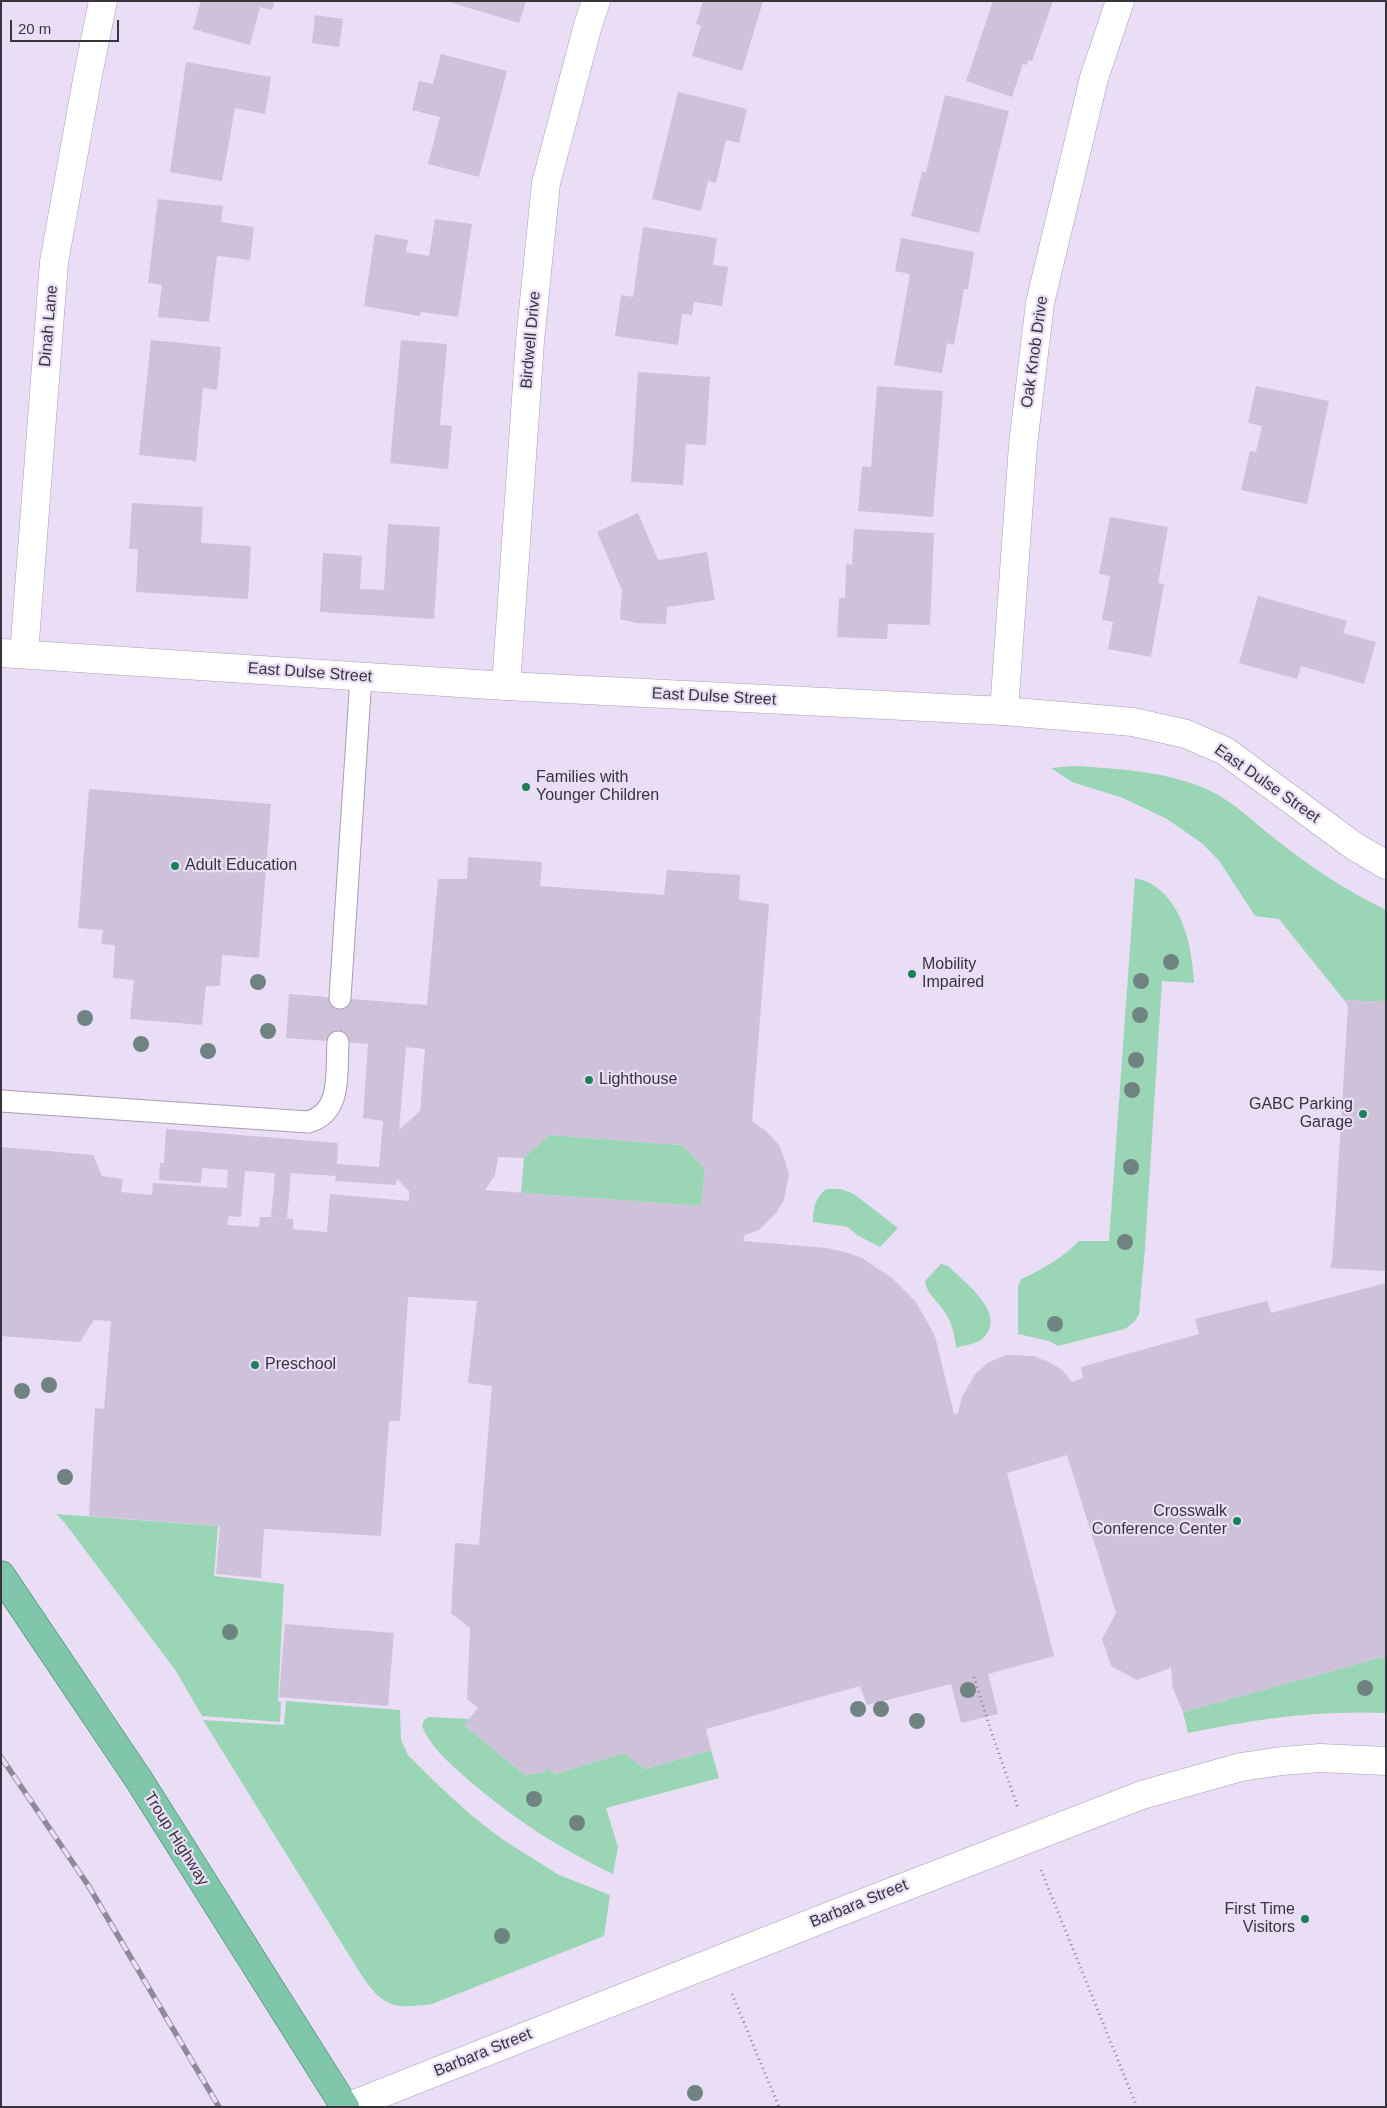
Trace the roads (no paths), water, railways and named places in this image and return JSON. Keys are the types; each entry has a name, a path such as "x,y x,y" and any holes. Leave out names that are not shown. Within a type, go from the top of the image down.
{"main road":[{"name":"Troup Highway","path":"1,1575 139,1780 346,2107"}],"street":[{"name":"Dinah Lane","path":"12,654 54,262 103,1"},
{"name":"Birdwell Drive","path":"506,686 530,341 546,183 588,24 596,1"},
{"name":"Oak Knob Drive","path":"1004,711 1023,445 1040,303 1094,78 1120,1"},
{"name":"East Dulse Street","path":"12,654 506,686 1004,711 1133,722 1186,734 1225,751 1354,846 1386,865"},
{"name":"Barbara Street","path":"346,2107 1142,1794 1241,1767 1282,1761 1320,1758 1386,1761"}],"lane":[{"path":"340,998 360,677"},
{"path":"1,1102 308,1122 328,1112 331,1105 335,1090 338,1042"}],"railway":[{"path":"1,1757 88,1885 219,2107"}],"place":[{"name":"Families with Younger Children","path":"526,787"},
{"name":"Adult Education","path":"175,866"},
{"name":"Mobility Impaired","path":"912,974"},
{"name":"Lighthouse","path":"589,1080"},
{"name":"GABC Parking Garage","path":"1363,1114"},
{"name":"Preschool","path":"255,1365"},
{"name":"Crosswalk Conference Center","path":"1237,1521"},
{"name":"First Time Visitors","path":"1305,1919"}]}
